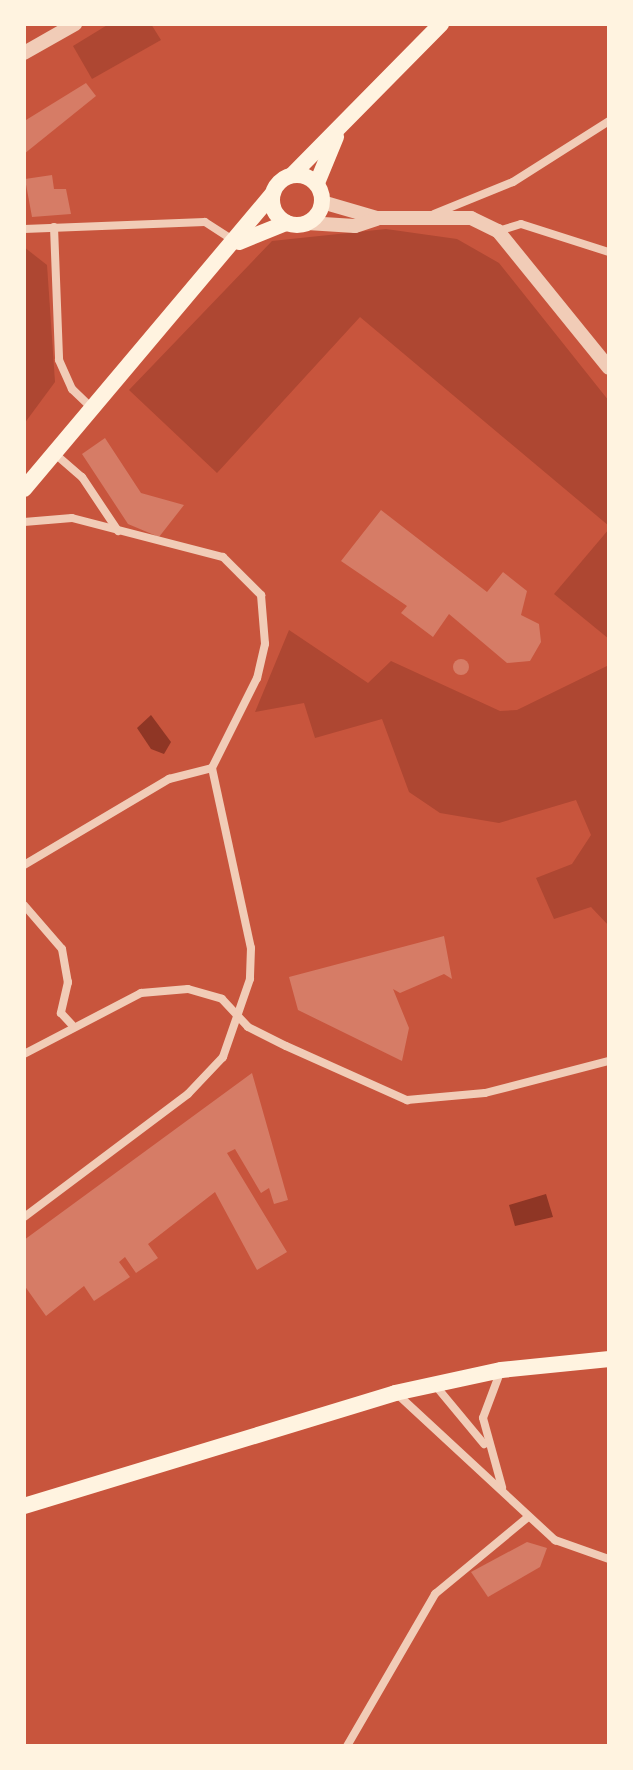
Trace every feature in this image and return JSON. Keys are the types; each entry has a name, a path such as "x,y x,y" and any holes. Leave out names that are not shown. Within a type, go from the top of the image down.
{"main road":[{"path":"24,489 237,243 272,194 343,126 441,24"},
{"path":"237,243 286,223 307,223 322,202 317,183 343,126"},
{"path":"293,174 317,183"},
{"path":"272,194 286,223"},
{"path":"24,1506 395,1393 501,1370 609,1359"}],"street":[{"path":"24,53 75,24"},
{"path":"431,216 513,182 609,121"},
{"path":"322,202 377,218"},
{"path":"307,223 355,226 377,218 471,218 498,231 609,368"},
{"path":"24,229 205,222 237,243"},
{"path":"498,231 521,224 609,252"},
{"path":"54,227 59,360 72,389 92,408"},
{"path":"54,453 82,477 118,532"},
{"path":"24,522 72,518 223,557 261,595 265,644 257,678 212,768 251,948 238,1014 223,1057 188,1094 24,1217"},
{"path":"24,865 169,779 212,768"},
{"path":"24,905 62,949 68,982 61,1013 72,1025"},
{"path":"24,1054 72,1025 141,993 188,989 222,999 238,1014 286,1046 407,1100 485,1093 609,1061"},
{"path":"501,1370 483,1418 487,1448 504,1491"},
{"path":"433,1384 487,1448"},
{"path":"395,1393 555,1540 609,1559"},
{"path":"347,1746 435,1594 528,1517"}],"shaded area":[{"path":"109,24 151,24 161,40 92,79 73,46"},
{"path":"386,229 457,239 499,263 609,401 609,526 360,317 217,473 129,390 272,241"},
{"path":"24,247 47,265 55,382 24,424"},
{"path":"609,529 609,639 554,594"},
{"path":"289,630 368,683 391,661 500,711 517,710 609,665 609,926 591,907 554,919 536,878 572,864 591,835 576,800 499,823 440,813 409,792 382,719 315,738 304,703 255,712"},
{"path":"151,715 171,742 164,754 151,749 137,728"},
{"path":"546,1194 553,1217 515,1226 509,1205"}],"building":[{"path":"86,83 96,96 24,154 26,120"},
{"path":"52,175 54,189 66,189 71,214 32,217 25,179"},
{"path":"105,438 141,493 184,505 159,537 128,524 82,454"},
{"path":"381,510 487,592 503,572 527,591 521,615 539,624 541,642 530,661 507,663 449,614 433,637 401,613 407,606 341,561"},
{"path":"458,659 464,659 469,667 467,673 458,675 453,670 453,664"},
{"path":"444,936 452,979 444,974 400,993 393,989 409,1028 402,1061 298,1010 289,977"},
{"path":"252,1073 288,1200 274,1204 269,1188 261,1193 235,1149 227,1153 287,1252 257,1270 215,1192 148,1244 158,1258 136,1273 125,1257 119,1262 130,1277 94,1301 84,1286 46,1316 24,1285 24,1240"},
{"path":"527,1542 547,1548 540,1567 488,1597 471,1572"}]}
